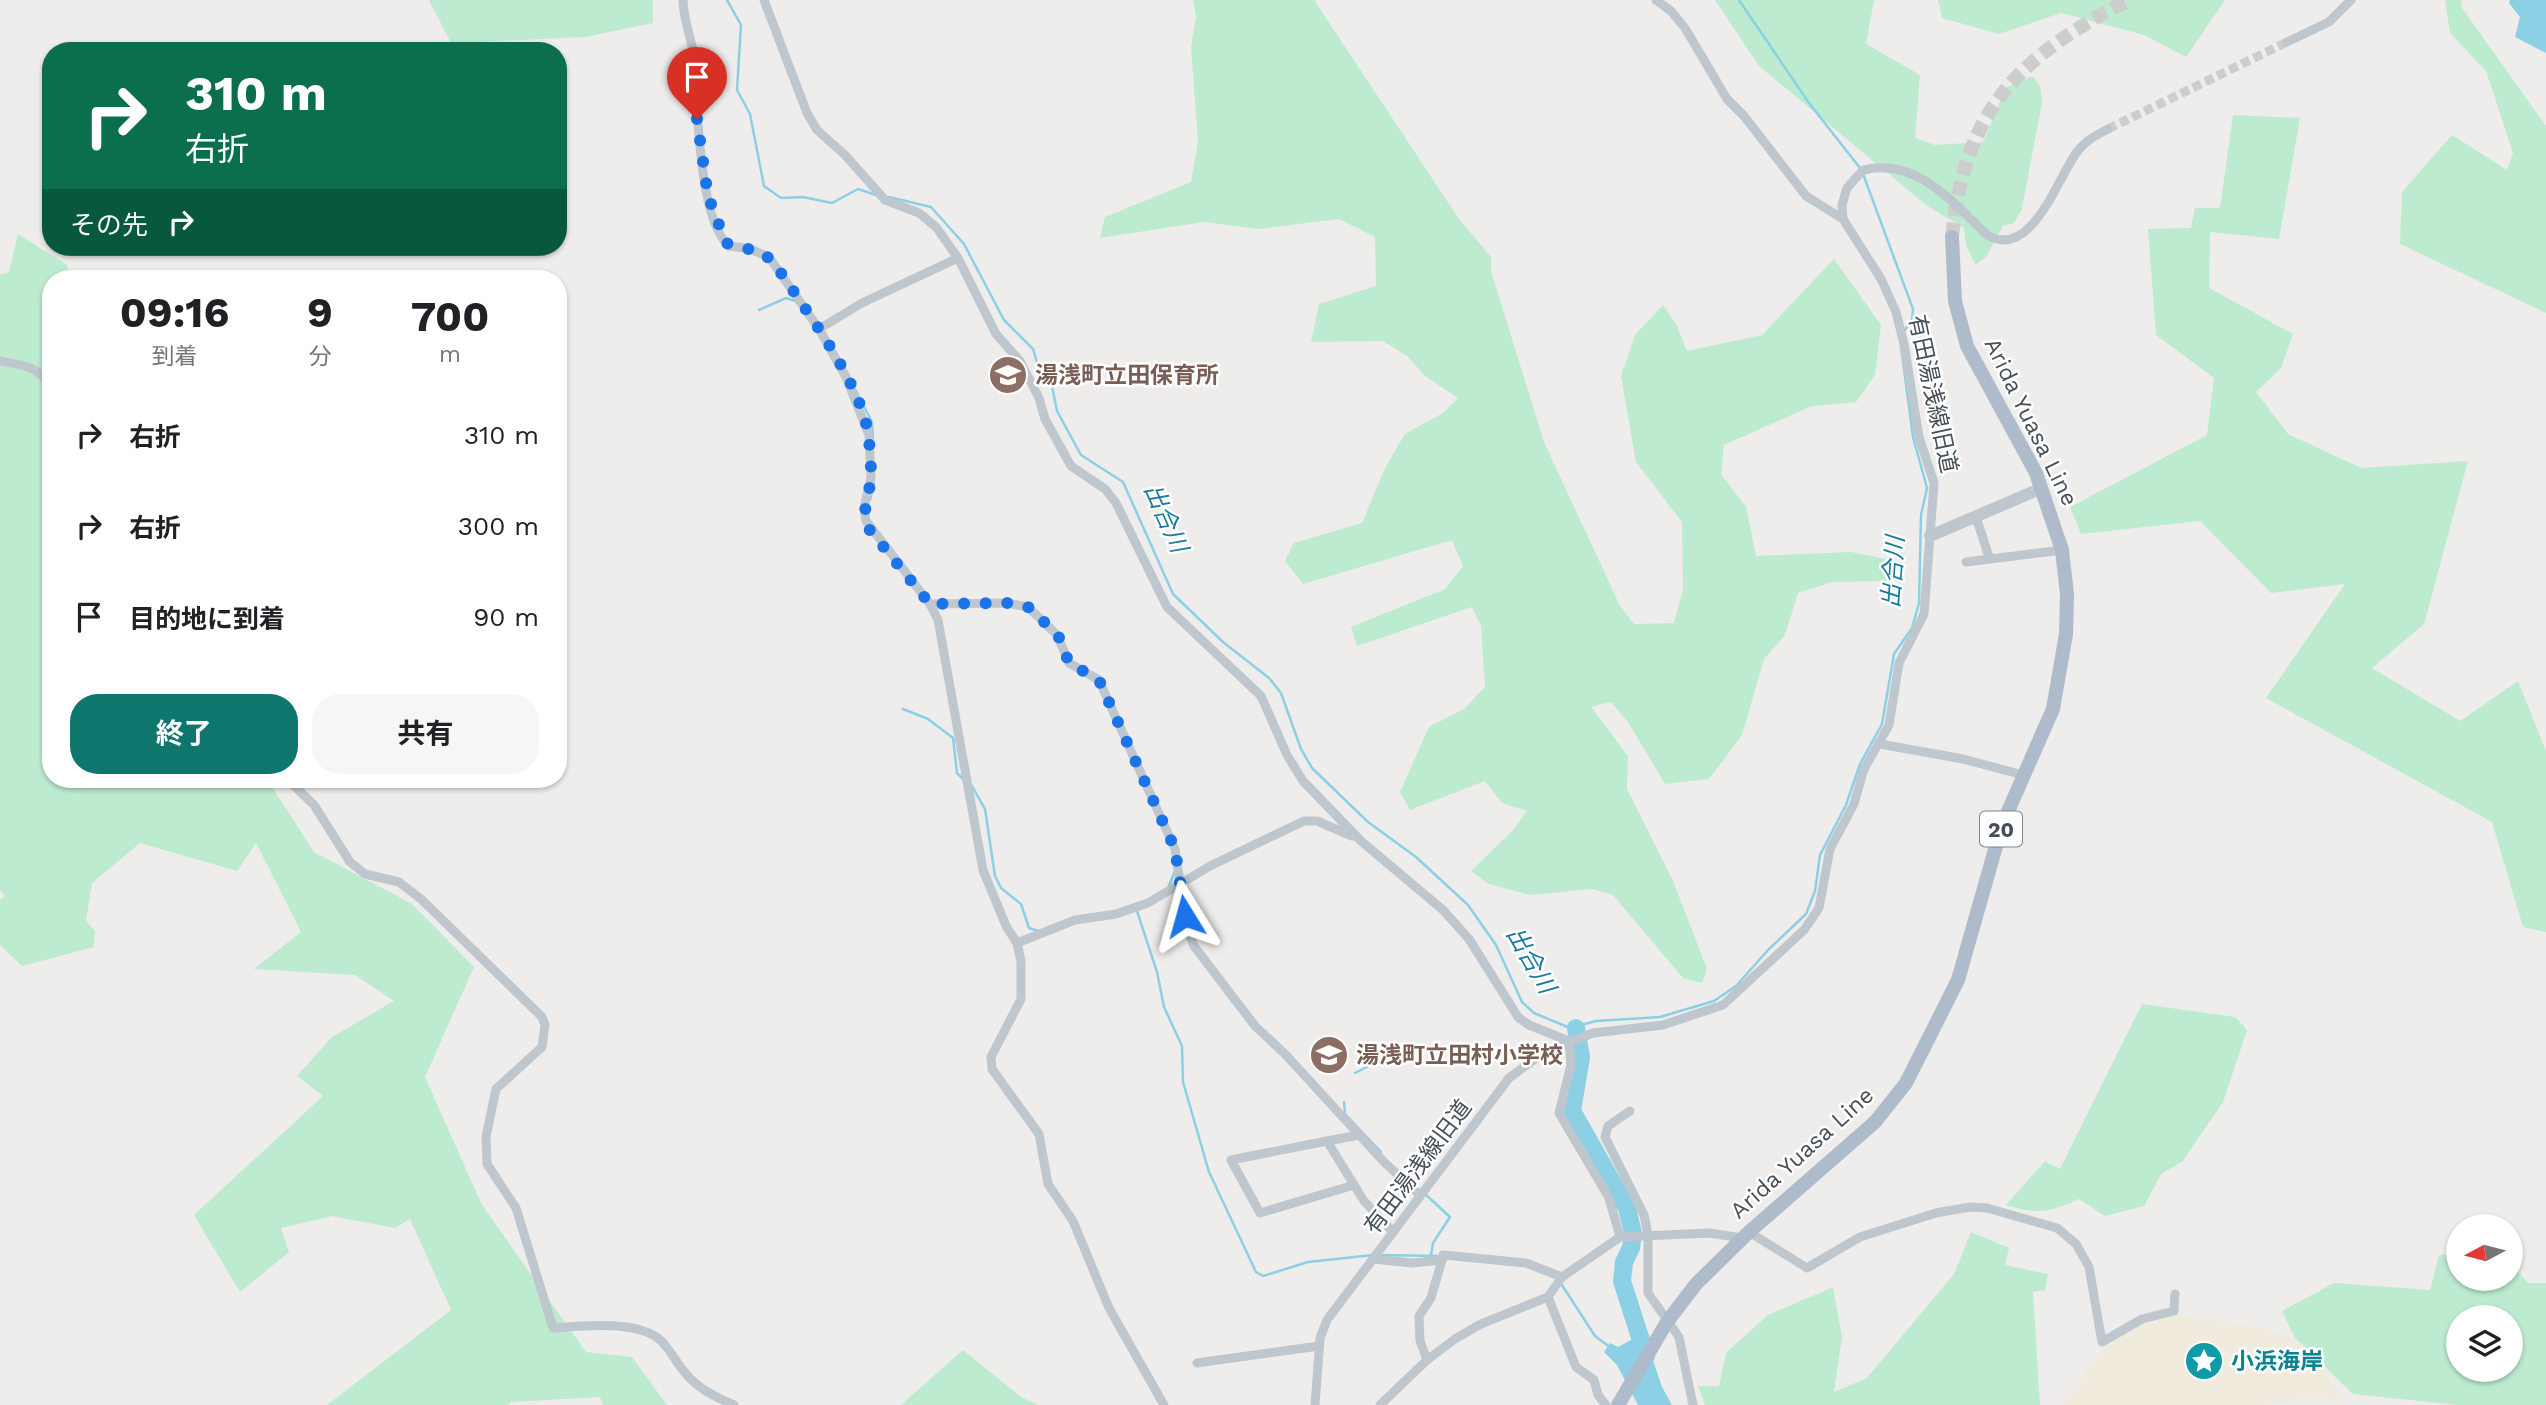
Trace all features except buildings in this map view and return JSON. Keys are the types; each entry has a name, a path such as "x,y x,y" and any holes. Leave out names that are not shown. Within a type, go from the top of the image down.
{"main road":[{"name":"Arida Yuasa Line","path":"1622,1400 1667,1322 1701,1278 1745,1235 1875,1122 1906,1083 1958,980 1997,841 2049,720 2064,659 2067,595 2062,550 2042,488 1967,346 1955,301 1952,237"}],"street":[{"path":"683,0 694,57 702,158 715,223 729,246 750,249 769,257 819,329 846,377 867,426 871,477 864,508 866,521 930,604 938,620 983,870 1006,926 1017,943 1021,999 990,1065 994,1075 1039,1134 1048,1184 1073,1220 1110,1308 1164,1405"},
{"path":"764,0 807,113 817,130 845,155 885,200 926,218 958,258 996,334 1020,361 1039,398 1045,419 1071,466 1105,489 1116,503 1167,607 1261,696 1296,771 1361,841 1454,922 1484,961 1518,1017 1529,1025 1569,1041 1571,1065 1559,1113 1609,1198 1620,1237"},
{"path":"1656,0 1671,11 1685,28 1727,99 1744,116 1806,196 1843,219 1844,196 1852,179 1863,170 1888,168 1908,172 1934,186 1995,240 2018,238 2033,224 2078,150 2108,129"},
{"path":"2287,42 2329,22 2351,0"},
{"name":"有田湯浅線旧道","path":"1315,1405 1319,1346 1327,1320 1508,1078 1543,1053 1569,1041 1602,1031 1673,1023 1708,1011 1737,995 1815,915 1822,900 1830,849 1854,804 1864,769 1880,744 1892,716 1899,663 1924,614 1934,476 1919,437 1899,320 1881,279 1843,219"},
{"path":"819,329 862,303 958,258"},
{"path":"0,360 30,366 42,372"},
{"path":"1930,536 2042,488"},
{"path":"1976,517 1989,557"},
{"path":"1966,562 1989,557 2062,550"},
{"path":"930,604 1007,603 1028,607 1058,635 1069,663 1099,680 1175,849 1187,929 1200,954 1255,1026 1420,1195"},
{"path":"1880,744 1964,759 2024,775"},
{"path":"296,788 314,805 350,862 365,874 400,882 421,899 542,1017 545,1025 542,1047 496,1089 485,1137 487,1164 516,1208 553,1328 592,1325 649,1333 666,1346 683,1371 700,1388 734,1405"},
{"path":"1017,943 1075,920 1128,911 1167,893 1233,854 1304,821 1332,826 1361,841"},
{"path":"1630,1111 1608,1126 1605,1136 1641,1205 1648,1235 1648,1293 1682,1346 1693,1405"},
{"path":"1354,1185 1260,1213 1231,1160 1359,1135"},
{"path":"1327,1141 1373,1213 1393,1232"},
{"path":"1380,1405 1427,1360 1467,1331 1548,1297 1562,1277 1620,1237 1718,1233 1745,1235 1807,1268 1847,1243 1953,1209 1987,1208 2057,1228 2076,1244 2089,1267 2102,1342 2142,1319 2174,1311 2175,1294"},
{"path":"1427,1360 1420,1341 1419,1315 1431,1298 1443,1255 1526,1263 1562,1277"},
{"path":"1373,1259 1412,1263 1442,1260"},
{"path":"1548,1297 1576,1367 1594,1380 1600,1399 1606,1405"},
{"path":"1197,1363 1319,1346"}],"green space":[{"path":"429,0 653,0 653,23 585,37 450,42"},
{"path":"1193,0 1314,0 1459,219 1491,257 1491,271 1544,442 1620,606 1634,624 1674,623 1683,589 1682,522 1636,462 1621,376 1635,335 1663,305 1676,324 1687,351 1762,335 1834,259 1881,325 1875,375 1856,402 1812,406 1724,445 1721,474 1746,507 1756,556 1851,552 1891,560 1889,581 1832,582 1798,593 1785,635 1764,659 1742,735 1709,779 1665,784 1628,722 1611,702 1591,707 1628,756 1627,789 1673,881 1707,969 1702,983 1683,978 1613,895 1592,889 1530,895 1489,884 1471,871 1513,830 1527,811 1502,803 1485,781 1410,810 1400,792 1429,727 1464,709 1485,687 1481,626 1472,607 1357,646 1351,627 1445,589 1463,566 1452,540 1303,584 1285,561 1294,543 1362,523 1385,468 1405,434 1443,413 1458,398 1425,376 1407,356 1383,341 1311,342 1319,304 1376,286 1375,237 1339,219 1258,229 1204,222 1100,238 1105,217 1191,182 1198,142 1191,46 1196,17"},
{"path":"1715,0 1874,0 1866,44 1920,75 1915,138 1935,145 1983,142 2006,87 2033,76 2040,86 2042,102 2022,209 2014,223 2003,226 1986,257 1975,265 1966,245 1964,228 1926,205 1759,66"},
{"path":"1938,0 2225,0 2186,57 2144,35 2061,13 1999,34 1942,18"},
{"path":"2445,0 2461,0 2462,8 2546,126 2546,313 2400,244 2402,192 2452,135 2507,170 2513,153 2486,71 2450,33"},
{"path":"2233,115 2300,118 2279,239 2210,232 2209,288 2293,334 2281,368 2256,392 2288,434 2361,468 2468,461 2424,624 2372,668 2460,721 2518,681 2546,751 2546,932 2523,927 2492,822 2266,698 2345,584 2271,593 2200,521 2081,534 2070,507 2207,435 2214,378 2156,335 2148,229 2191,228 2195,208 2220,208"},
{"path":"18,234 42,249 42,256 53,256 67,265 69,270 42,270 42,788 273,788 314,852 412,904 474,967 425,1077 482,1205 586,1352 632,1357 667,1405 603,1405 600,1397 511,1402 508,1405 327,1405 451,1310 410,1219 395,1228 332,1216 281,1228 289,1252 240,1292 194,1215 323,1096 297,1076 332,1037 394,1001 355,975 254,969 301,932 256,843 237,871 140,843 92,883 86,921 95,931 94,947 22,966 0,945 0,899 5,896 0,890 0,275 9,272"},
{"path":"2142,1004 2235,1017 2247,1030 2223,1102 2182,1162 2161,1174 2144,1206 2105,1216 2079,1199 2043,1211 2006,1205 2045,1161 2060,1169"},
{"path":"1971,1232 2009,1248 2005,1265 2048,1274 2045,1290 2033,1292 2040,1405 1705,1405 1698,1386 1719,1386 1726,1353 1768,1315 1833,1287 1842,1337 1834,1392 1867,1378 1954,1274"},
{"path":"2439,1255 2446,1255 2446,1292 2524,1292 2524,1279 2528,1283 2546,1283 2546,1405 2457,1405 2353,1394 2295,1338 2282,1311 2334,1283 2430,1290"},
{"path":"963,1350 1021,1397 1038,1405 901,1405"}],"sand":[{"name":"小浜海岸","path":"2170,1315 2215,1320 2289,1336 2304,1346 2317,1360 2344,1400 2307,1398 2259,1405 2063,1405 2086,1374 2082,1371 2102,1350 2131,1330"}],"water":[{"path":"2510,0 2546,0 2546,53 2515,37 2520,17 2509,3"},
{"path":"1644,1333 1662,1387 1672,1405 1638,1405 1617,1365 1604,1352 1610,1343 1618,1347"}],"waterway":[{"name":"出合川","path":"727,0 741,25 737,90 750,114 764,186 781,198 803,197 832,203 858,189 876,195"},
{"name":"出合川","path":"1739,0 1809,103 1860,168"},
{"name":"出合川","path":"1863,174 1913,309 1912,319 1905,330"},
{"name":"出合川","path":"889,197 931,207 964,244 1004,320 1033,349 1038,366 1052,386 1057,411 1081,455 1123,482 1173,594 1223,642 1269,678 1281,693 1301,749 1312,768 1368,822 1416,857 1468,905 1496,945 1522,1002 1534,1013 1570,1028 1596,1021 1660,1017 1714,1001 1736,986 1768,950 1806,914 1815,891 1820,855 1846,805 1860,764 1882,724 1894,654 1912,628 1919,603 1921,515 1927,488 1913,437 1900,339"},
{"path":"759,310 786,298 795,301"},
{"path":"855,389 872,422 873,438"},
{"path":"870,500 874,483"},
{"path":"903,709 928,719 953,738 957,773 964,780"},
{"path":"972,786 985,809 995,876 1001,888 1021,904 1029,928 1038,931"},
{"path":"1168,888 1175,871"},
{"path":"1136,908 1157,972 1164,1007 1182,1046 1183,1082 1209,1172 1256,1272 1263,1276 1308,1262 1373,1255"},
{"name":"出合川","path":"1576,1028 1581,1057 1572,1111 1627,1208 1633,1233 1631,1248 1624,1262 1622,1281 1646,1356"},
{"path":"1355,1073 1407,1047"},
{"path":"1344,1102 1345,1114 1381,1152"},
{"path":"1424,1193 1450,1217 1433,1243 1431,1255"},
{"path":"1379,1255 1439,1256"},
{"path":"1560,1282 1595,1336 1611,1348"}],"tunnel":[{"path":"1952,237 1959,192 1970,154 1984,121 2004,92 2028,66 2056,43 2129,0"},
{"path":"2108,129 2287,42"}],"place":[{"name":"湯浅町立田保育所","path":"1008,375"},
{"name":"湯浅町立田村小学校","path":"1329,1055"},
{"name":"小浜海岸","path":"2204,1361"}],"route":[{"path":"697,119 708,196 715,223 726,243 729,246 763,253 775,264 834,354 864,416 869,435 871,477 864,514 869,529 930,604 1007,603 1028,607 1058,635 1063,654 1069,663 1099,680 1105,687 1175,849 1185,916"}]}
